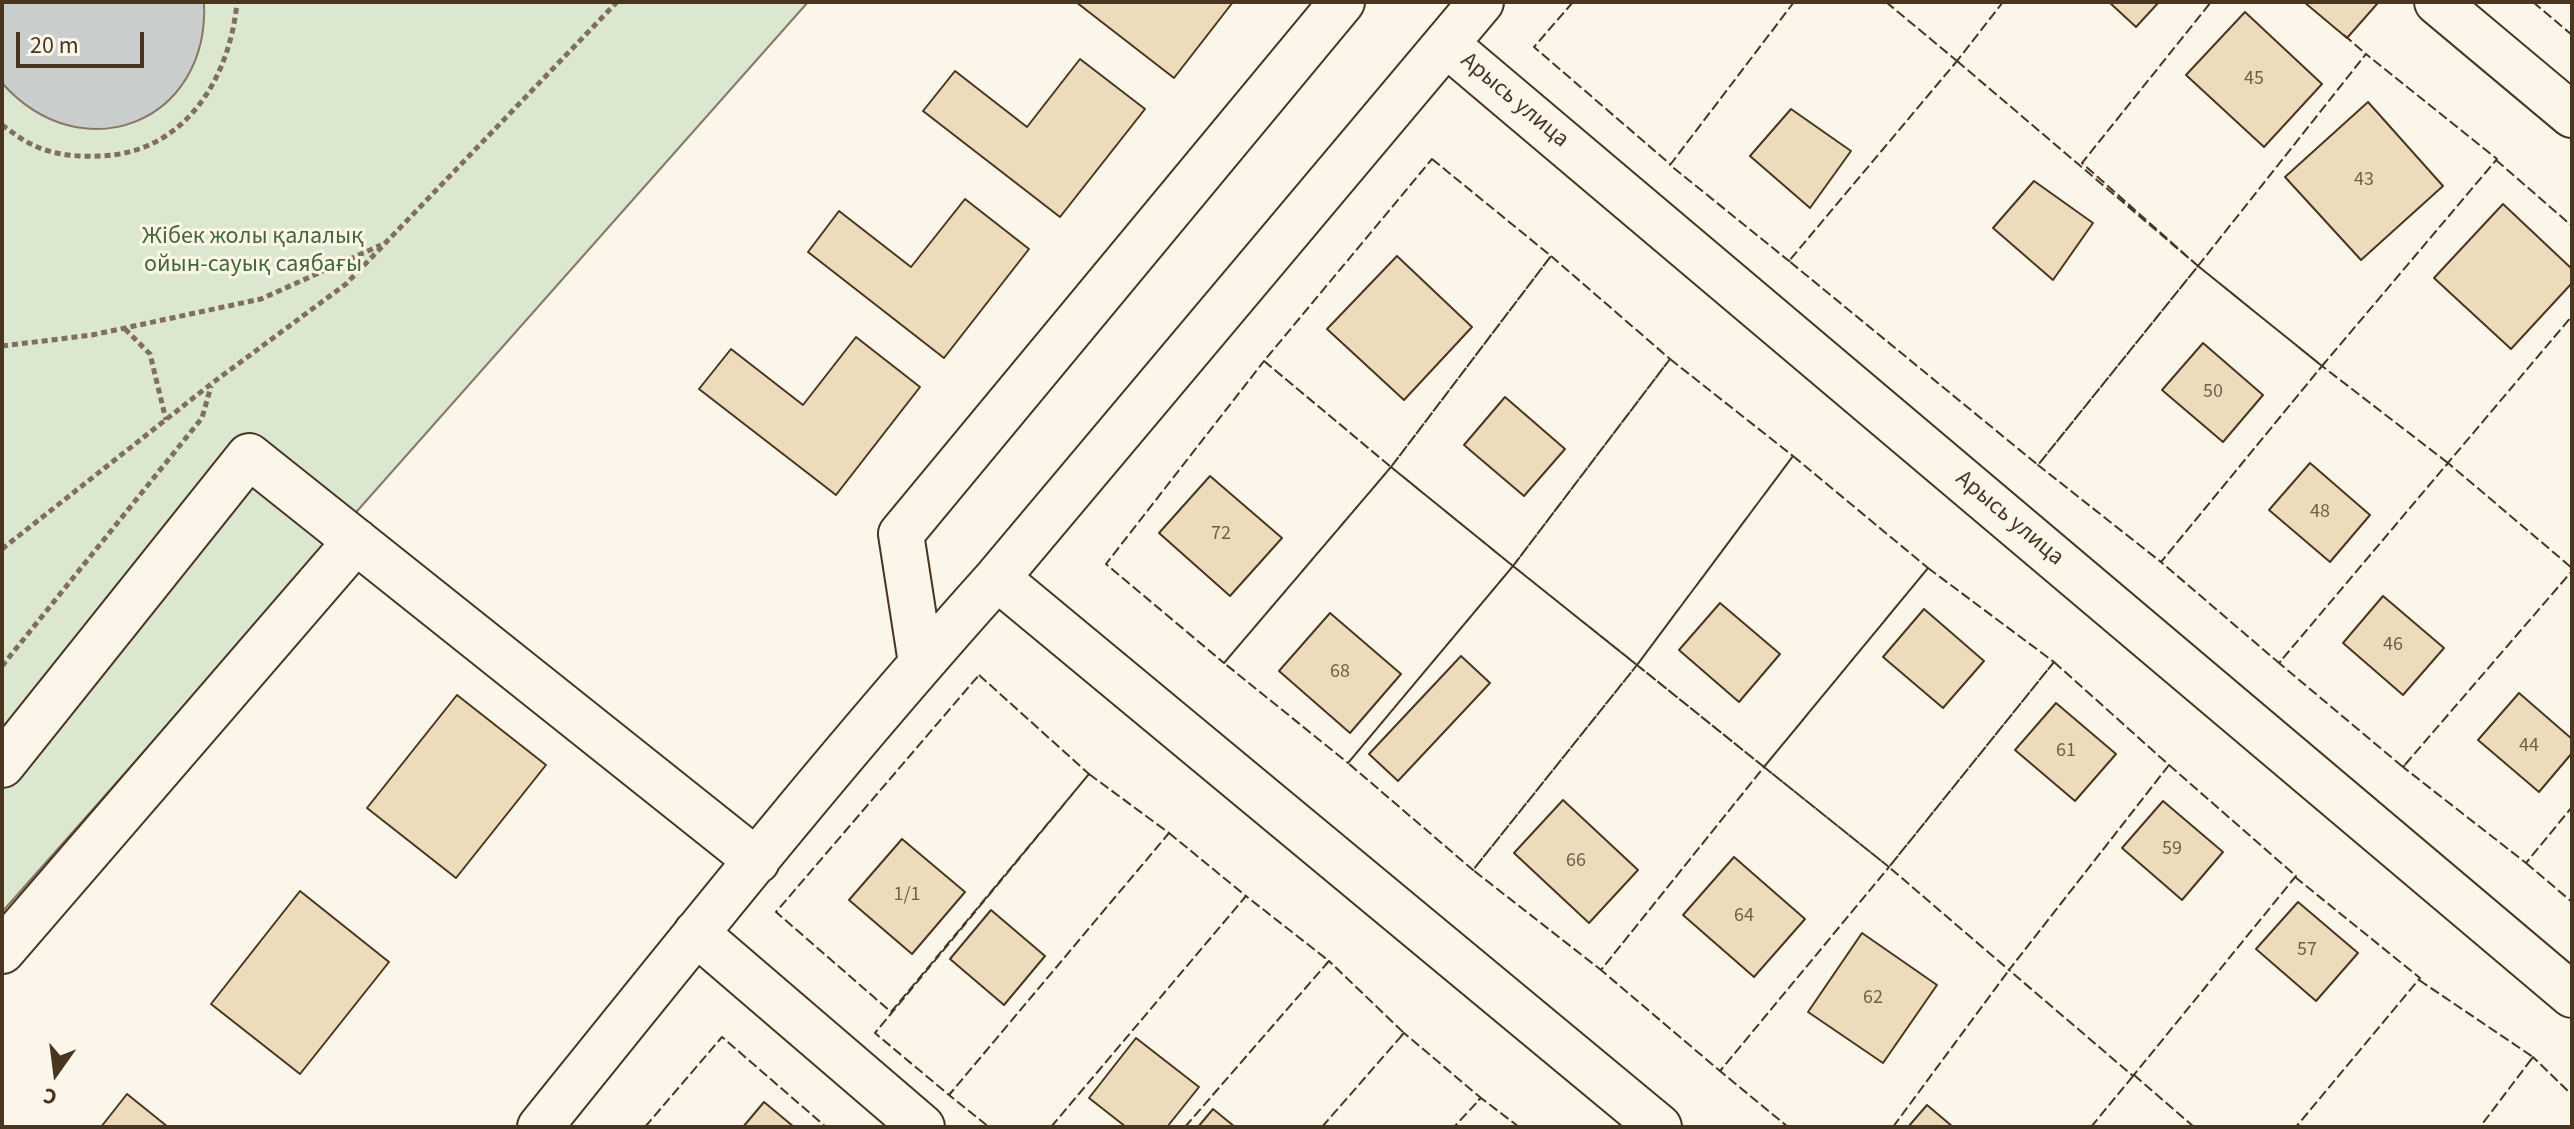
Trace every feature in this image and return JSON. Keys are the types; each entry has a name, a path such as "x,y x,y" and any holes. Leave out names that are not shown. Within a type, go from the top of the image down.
{"street":[{"path":"921,663 901,534 1342,2"},
{"path":"540,1127 696,933 921,663 997,578 1481,2"},
{"path":"2437,2 2572,115"},
{"name":"Арысь улица","path":"1446,44 2572,995"},
{"path":"2,765 249,456 757,861"},
{"path":"2,951 356,541"},
{"path":"997,578 1659,1127"},
{"path":"696,933 922,1127"}],"path":[{"path":"2,125 35,146 77,157 119,156 153,146 185,121 214,87 234,29 237,2"},
{"path":"2,549 211,384 346,284 617,2"},
{"path":"2,346 124,328 261,299 386,243"},
{"path":"124,328 150,354 166,420"},
{"path":"2,666 202,418 211,384"}],"green space":[{"name":"Жібек жолы қалалық ойын-сауық саябағы","path":"2,2 808,2 2,912"}],"shaded area":[{"path":"2,2 204,2 200,44 186,78 164,105 135,122 103,129 68,125 34,110 2,83"}],"building":[{"path":"1076,2 1233,2 1174,78"},
{"path":"2109,2 2159,2 2136,27"},
{"path":"2304,2 2374,2 2377,4 2347,38"},
{"path":"2245,12 2322,84 2264,147 2186,75"},
{"path":"1080,59 1145,109 1060,217 923,111 955,71 1027,127"},
{"path":"2368,102 2443,186 2361,260 2285,177"},
{"path":"1791,109 1851,151 1810,208 1750,156"},
{"path":"2034,181 2093,223 2053,280 1993,228"},
{"path":"965,199 1029,249 944,358 808,252 839,211 911,267"},
{"path":"2503,204 2572,269 2572,283 2511,349 2434,278"},
{"path":"1397,256 1472,327 1404,400 1327,329"},
{"path":"856,337 920,387 836,495 699,389 731,349 803,405"},
{"path":"2203,343 2263,395 2223,442 2162,390"},
{"path":"1505,397 1565,449 1524,496 1464,445"},
{"path":"2310,463 2370,515 2330,562 2269,510"},
{"path":"1210,476 1282,538 1230,596 1159,533"},
{"path":"2383,596 2444,648 2403,695 2343,643"},
{"path":"1720,603 1780,654 1739,702 1679,650"},
{"path":"1924,609 1984,661 1943,708 1883,657"},
{"path":"1330,613 1401,674 1350,733 1279,671"},
{"path":"1461,656 1490,683 1398,781 1369,754"},
{"path":"2519,693 2572,739 2572,753 2539,792 2478,740"},
{"path":"457,695 546,765 456,878 367,808"},
{"path":"2056,703 2116,754 2075,801 2015,750"},
{"path":"1563,800 1638,870 1589,923 1514,853"},
{"path":"2163,801 2223,852 2182,900 2122,848"},
{"path":"902,839 965,892 912,954 849,900"},
{"path":"1734,857 1805,919 1754,977 1683,915"},
{"path":"300,891 389,962 300,1074 211,1004"},
{"path":"2298,902 2358,953 2316,1001 2256,949"},
{"path":"991,910 1045,956 1004,1005 950,959"},
{"path":"1862,933 1937,985 1883,1063 1808,1012"},
{"path":"1136,1038 1199,1087 1167,1127 1126,1127 1089,1098"},
{"path":"127,1094 168,1127 101,1127"},
{"path":"764,1102 794,1127 743,1127"},
{"path":"1927,1105 1953,1127 1908,1127"},
{"path":"1213,1109 1235,1127 1198,1127"}],"fence":[{"path":"1573,2 1534,47 1670,164"},
{"path":"1790,260 1670,165 1794,2"},
{"path":"1886,2 1957,61 1954,64"},
{"path":"1960,63 1957,61 2003,2"},
{"path":"2198,266 2366,54 2497,159 2322,366 2198,266 2082,163 2211,2"},
{"path":"2533,2 2572,35"},
{"path":"2344,35 2366,54 2364,56"},
{"path":"1957,61 2198,266 2038,465 1789,261 1957,61"},
{"path":"1432,159 1551,256 1391,467 1264,361 1432,159"},
{"path":"2496,160 2572,226"},
{"path":"1551,256 1670,359 1513,566 1391,467 1551,256"},
{"path":"2198,266 2322,366 2161,562 2038,465 2198,266"},
{"path":"2448,463 2322,366 2161,562 2279,663 2572,316"},
{"path":"1670,359 1793,456 1637,665 1513,566 1670,359"},
{"path":"1264,361 1391,467 1224,663 1106,564 1264,361"},
{"path":"1793,456 1928,568 1764,767 1637,665 1793,456"},
{"path":"2446,466 2448,463 2572,568"},
{"path":"1391,467 1513,566 1348,763 1224,663 1391,467"},
{"path":"1513,566 1637,665 1473,870 1348,763 1513,566"},
{"path":"1928,568 2054,662 1889,867 1764,767 1928,568"},
{"path":"2281,661 2279,663 2403,767 2572,571"},
{"path":"2054,662 2169,765 2009,970 1889,867 2054,662"},
{"path":"1637,665 1764,767 1601,970 1473,870 1637,665"},
{"path":"979,675 1089,774 891,1012 776,912 979,675"},
{"path":"2169,765 2296,876 2133,1076 2009,970 2169,765"},
{"path":"2405,765 2403,767 2526,863 2572,807"},
{"path":"1764,767 1889,867 1720,1071 1601,970 1764,767"},
{"path":"1089,774 1169,833 949,1095 875,1033 1089,774"},
{"path":"1051,1127 1246,896 1168,835"},
{"path":"2526,863 2572,902"},
{"path":"2295,877 2420,978 2296,1127"},
{"path":"1185,1127 1329,961 1246,896 1244,898"},
{"path":"1322,1127 1404,1033 1329,961 1326,964"},
{"path":"1893,1127 2009,970"},
{"path":"2419,980 2533,1057 2480,1127"},
{"path":"1401,1036 1404,1033 1481,1098 1454,1127"},
{"path":"645,1127 722,1037 826,1127"},
{"path":"2531,1060 2533,1057 2572,1095"},
{"path":"1722,1069 1720,1071 1788,1127"},
{"path":"2091,1127 2133,1076 2131,1074"},
{"path":"2134,1075 2194,1127"},
{"path":"951,1092 949,1095 989,1127"},
{"path":"1478,1100 1481,1098 1519,1127"}]}
